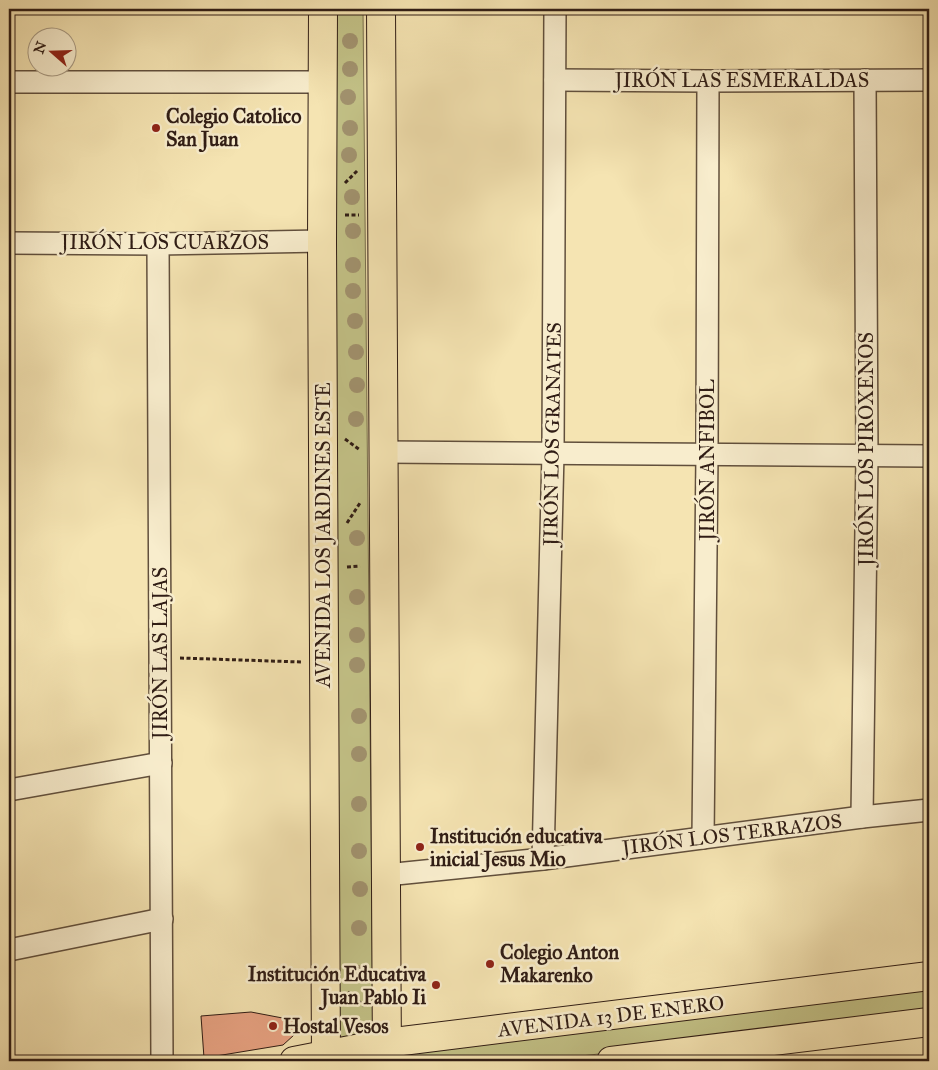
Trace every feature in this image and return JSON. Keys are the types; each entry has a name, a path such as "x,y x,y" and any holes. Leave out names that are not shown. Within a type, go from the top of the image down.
{"main road":[{"name":"AVENIDA LOS JARDINES ESTE","path":"323,9 322,229 326,1058"},
{"path":"381,9 382,214 372,452 384,566 387,1052"},
{"name":"AVENIDA 13 DE ENERO","path":"294,1061 387,1052 929,976"},
{"path":"611,1061 746,1053 929,1022"}],"street":[{"name":"JIRÓN LOS GRANATES","path":"543,859 553,453 555,9"},
{"name":"JIRÓN LAS ESMERALDAS","path":"555,80 929,80"},
{"name":"JIRÓN LOS PIROXENOS","path":"862,817 867,456 865,80"},
{"name":"JIRÓN ANFIBOL","path":"703,838 708,81"},
{"path":"9,82 322,82"},
{"name":"JIRÓN LOS CUARZOS","path":"9,243 158,244 322,229"},
{"name":"JIRÓN LAS LAJAS","path":"158,244 162,1061"},
{"path":"372,452 929,456"},
{"path":"9,790 161,763"},
{"name":"JIRÓN LOS TERRAZOS","path":"386,875 543,859 929,810"},
{"path":"9,950 162,919"}],"path":[{"path":"341,188 359,169"},
{"path":"322,229 382,214"},
{"path":"342,436 372,452"},
{"path":"346,525 361,500"},
{"path":"324,568 384,566"},
{"path":"160,657 324,663"}],"shaded area":[{"path":"335,9 363,9 373,1028 371,1033 343,1039 339,1037"},
{"path":"929,983 929,1015 539,1061 410,1061 410,1051"}],"building":[{"path":"251,1012 293,1020 294,1035 283,1045 204,1058 201,1016"}],"place":[{"name":"Colegio Catolico San Juan","path":"156,128"},
{"name":"Institución educativa inicial Jesus Mio","path":"420,847"},
{"name":"Colegio Anton Makarenko","path":"490,964"},
{"name":"Institución Educativa Juan Pablo Ii","path":"436,985"},
{"name":"Hostal Vesos","path":"273,1026"}]}
